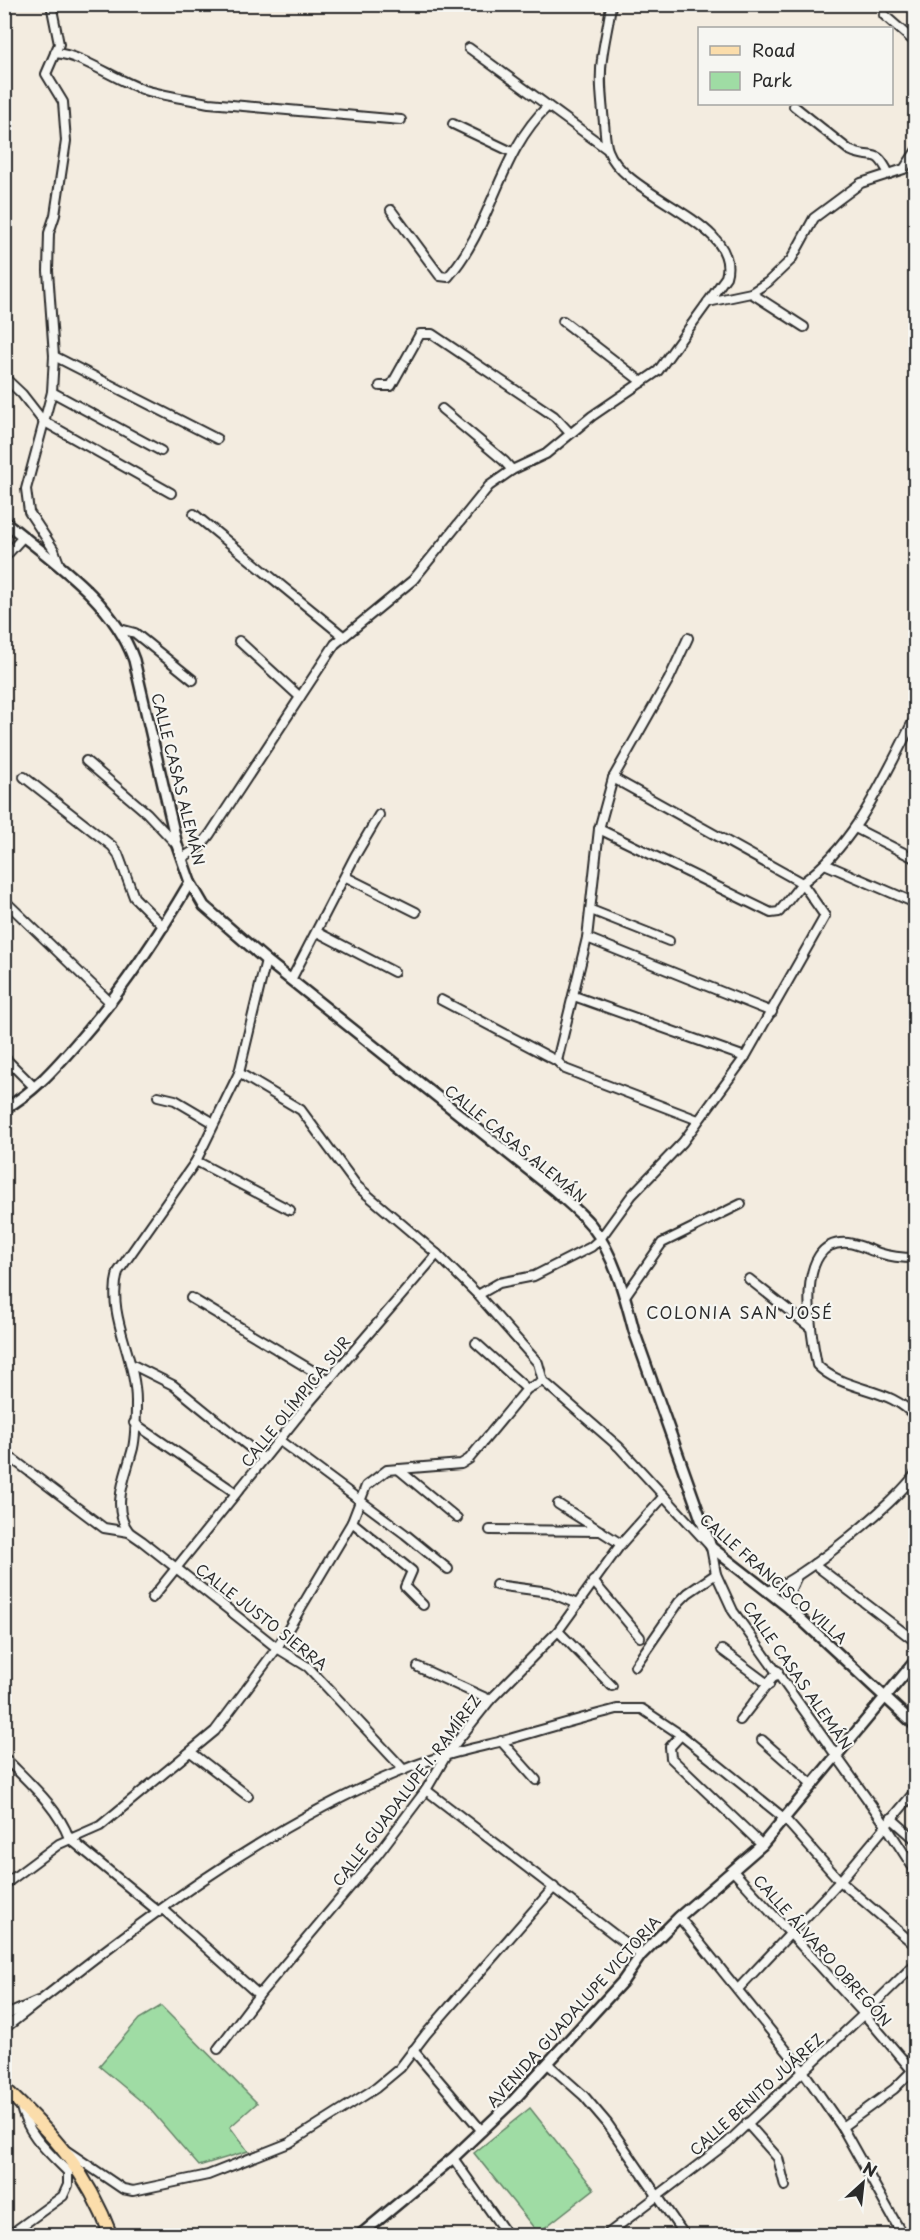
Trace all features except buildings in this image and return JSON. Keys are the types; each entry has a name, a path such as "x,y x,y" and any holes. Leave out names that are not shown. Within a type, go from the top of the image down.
{"main road":[{"path":"4,2088 66,2150 83,2174 111,2235"}],"street":[{"path":"51,4 58,44 46,74 63,102 66,141 57,206 49,233 48,271 54,356 52,392 26,489 26,500 29,512 54,550 60,568"},
{"path":"607,149 601,61 611,4"},
{"path":"884,15 915,43"},
{"path":"182,858 200,847 210,834 324,660 343,636 366,620 413,580 489,486 512,470 546,454 658,370 726,277 729,266 722,247 696,222 624,173 607,149 469,48"},
{"path":"55,53 72,57 145,90 177,97 208,103 401,120"},
{"path":"391,210 440,276 448,277 467,253 512,152 538,115 548,106"},
{"path":"794,106 849,150 879,157 889,174"},
{"path":"453,124 512,152"},
{"path":"708,302 751,293 768,282 791,260 814,218 861,183 904,169 915,151"},
{"path":"751,293 804,327"},
{"path":"562,321 642,382"},
{"path":"380,386 391,386 420,334 432,334 554,416 570,434"},
{"path":"54,356 217,439"},
{"path":"4,378 22,394 43,422 171,494"},
{"path":"52,392 161,451"},
{"path":"442,409 504,460 512,470"},
{"path":"194,514 343,636"},
{"name":"CALLE CASAS ALEMÁN","path":"4,521 99,602 120,629 134,660 177,845 190,882 204,906 266,960 554,1190 591,1225 600,1239 625,1296 634,1331 711,1547 716,1574 734,1611 837,1756 888,1821 915,1872"},
{"path":"4,558 23,537"},
{"path":"120,629 135,633 193,680"},
{"path":"557,1061 587,938 599,829 613,778 669,679 688,638"},
{"path":"239,641 300,698"},
{"path":"599,829 771,913 779,912 802,883 827,865 855,828 915,716"},
{"path":"86,761 147,813 177,845"},
{"path":"24,777 112,846 118,854 134,897 164,927"},
{"path":"478,1295 499,1283 534,1276 591,1247 600,1239 632,1195 683,1142 745,1057 825,916 802,883 613,778"},
{"path":"291,980 355,856 379,815"},
{"path":"855,828 915,859"},
{"path":"827,865 913,902"},
{"path":"346,877 416,912"},
{"path":"4,1109 53,1071 111,1003 164,927 190,882"},
{"path":"4,900 111,1003"},
{"path":"591,910 669,941"},
{"path":"317,932 394,972"},
{"path":"587,938 772,1012"},
{"path":"129,1532 122,1523 120,1514 121,1487 134,1446 136,1400 131,1364 115,1308 113,1290 118,1272 196,1161 239,1073 266,960"},
{"path":"574,996 745,1057"},
{"path":"441,1000 557,1061 565,1070 698,1120"},
{"path":"4,1057 34,1087"},
{"name":"CALLE FRANCISCO VILLA","path":"239,1073 301,1110 357,1186 436,1254 478,1295 538,1363 543,1381 619,1447 711,1547 789,1608 915,1725"},
{"path":"158,1096 175,1100 214,1123"},
{"path":"196,1161 290,1210"},
{"path":"625,1296 662,1243 741,1204"},
{"path":"915,1258 891,1256 846,1242 826,1248 818,1257 812,1272 811,1328 817,1365 824,1372 900,1402 915,1418"},
{"name":"CALLE OLÍMPICA SUR","path":"152,1598 175,1565 436,1254"},
{"path":"749,1279 811,1328"},
{"path":"191,1298 328,1380"},
{"path":"476,1343 527,1389"},
{"path":"131,1364 173,1385 264,1459"},
{"path":"4,1885 43,1854 69,1838 100,1826 192,1753 216,1731 277,1648 351,1522 366,1486 377,1475 387,1470 460,1464 469,1459 527,1389 543,1381"},
{"path":"135,1423 236,1493"},
{"path":"280,1441 448,1569"},
{"path":"4,1456 14,1460 104,1528 129,1532"},
{"path":"398,1469 457,1518"},
{"path":"768,1591 814,1564 886,1506 915,1473"},
{"name":"CALLE GUADALUPE I. RAMÍREZ","path":"218,2049 259,1995 376,1855 426,1790 447,1754 490,1701 558,1631 621,1544 643,1516 664,1496"},
{"path":"558,1504 621,1544"},
{"path":"351,1522 412,1571 405,1587 423,1605"},
{"path":"490,1530 601,1531"},
{"name":"CALLE JUSTO SIERRA","path":"129,1532 175,1565 277,1648 308,1667 324,1682 364,1730 404,1770"},
{"path":"814,1564 915,1642"},
{"path":"635,1666 679,1602 716,1574"},
{"path":"789,1608 786,1600 798,1575"},
{"path":"592,1581 640,1637"},
{"path":"496,1585 549,1592 577,1604"},
{"path":"558,1631 612,1686"},
{"path":"722,1650 769,1685"},
{"name":"AVENIDA GUADALUPE VICTORIA","path":"359,2235 453,2158 482,2131 548,2064 623,1981 641,1955 679,1917 762,1845 886,1698 915,1660"},
{"path":"418,1667 490,1701"},
{"path":"740,1720 769,1685 777,1671"},
{"path":"4,2029 38,2001 161,1911 284,1827 404,1770 447,1754 617,1709 642,1709 681,1735 785,1819 840,1881 915,1946"},
{"path":"681,1735 670,1747 671,1758 762,1845"},
{"path":"762,1740 813,1785"},
{"path":"501,1741 536,1780"},
{"path":"192,1753 248,1796"},
{"path":"4,1757 40,1794 65,1828 69,1838 161,1911 259,1995"},
{"path":"426,1790 641,1955"},
{"path":"738,1989 840,1881 915,1790"},
{"path":"888,1821 915,1840"},
{"name":"CALLE ÁLVARO OBREGÓN","path":"733,1871 914,2072"},
{"path":"66,2150 123,2189 133,2192 208,2175 289,2143 376,2088 400,2068 554,1887"},
{"path":"679,1917 803,2071 842,2127 903,2235"},
{"name":"CALLE BENITO JUÁREZ","path":"605,2235 727,2142 864,2014 915,1962"},
{"path":"4,2016 38,2001"},
{"path":"413,2050 482,2131"},
{"path":"548,2064 584,2096 659,2196 685,2235"},
{"path":"842,2127 914,2072"},
{"path":"8,2235 63,2196 68,2185 68,2172 34,2136 24,2121 20,2103"},
{"path":"747,2123 778,2158 785,2186"},
{"path":"453,2158 508,2235"}],"green space":[{"path":"161,2006 257,2103 230,2127 248,2151 199,2166 148,2107 99,2066 139,2019"},
{"path":"530,2108 594,2189 538,2233 474,2153"}],"district":[{"name":"COLONIA SAN JOSÉ","path":"740,1312"}]}
